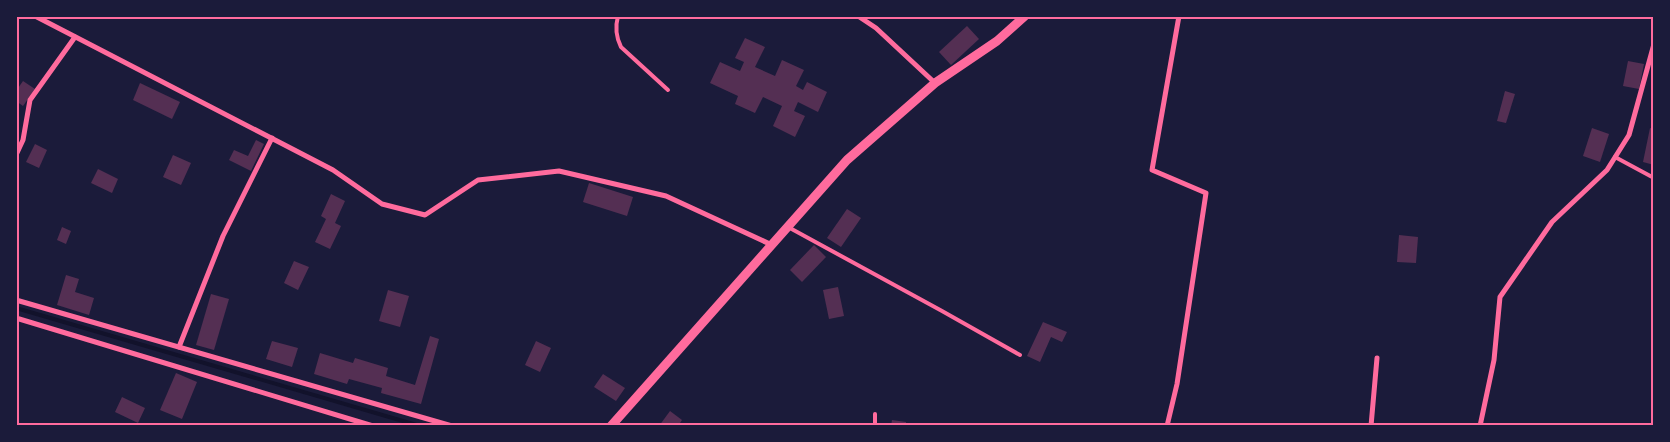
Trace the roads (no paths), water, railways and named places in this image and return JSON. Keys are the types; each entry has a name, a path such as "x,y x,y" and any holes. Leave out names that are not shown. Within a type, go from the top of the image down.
{"street":[{"path":"35,16 333,170 382,204 426,214 478,180 559,171 666,196 772,245"},
{"path":"858,16 876,28 935,83"},
{"path":"612,426 847,160 935,83 997,41 1025,16"},
{"path":"1167,426 1177,384 1206,193 1152,170 1179,16"},
{"path":"16,155 23,140 30,100 75,37"},
{"path":"1480,426 1494,360 1500,297 1552,222 1606,170 1629,135 1654,44"},
{"path":"179,347 223,236 272,138"},
{"path":"16,300 452,426"},
{"path":"16,318 373,426"},
{"path":"1371,426 1377,358"}],"lane":[{"path":"618,16 616,22 617,39 621,47 668,90"},
{"path":"1615,157 1654,178"},
{"path":"788,227 1020,355"},
{"path":"875,414 876,426"}],"waterway":[{"path":"16,308 420,426"}]}
